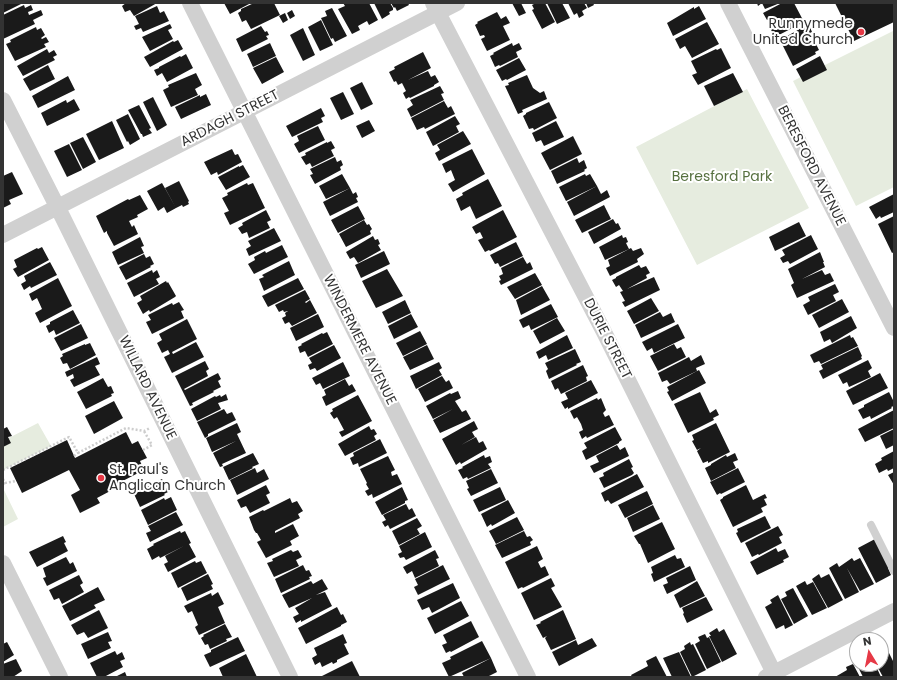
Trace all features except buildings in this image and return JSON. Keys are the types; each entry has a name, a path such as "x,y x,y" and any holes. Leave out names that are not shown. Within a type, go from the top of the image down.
{"street":[{"name":"WINDERMERE AVENUE","path":"190,3 528,677"},
{"name":"ARDAGH STREET","path":"3,235 245,111 436,8 457,3"},
{"name":"BERESFORD AVENUE","path":"728,3 894,328"},
{"name":"DURIE STREET","path":"436,8 604,332 772,676"},
{"name":"WILLARD AVENUE","path":"3,100 58,207 290,677"},
{"path":"3,563 60,677"},
{"path":"772,676 894,611"}],"lane":[{"path":"871,525 894,571"}],"path":[{"path":"74,456 126,428 144,430 163,421"},
{"path":"143,450 152,445 144,430"},
{"path":"3,470 69,437 78,453"},
{"path":"3,479 4,484 16,481"}],"green space":[{"path":"893,31 894,187 856,206 793,81"},
{"name":"Beresford Park","path":"747,89 809,208 697,265 636,147"},
{"path":"38,423 51,446 3,470 3,441"},
{"path":"3,488 18,519 3,527"}],"place":[{"name":"Runnymede United Church","path":"861,32"},
{"name":"St. Paul's Anglican Church","path":"101,478"}]}
